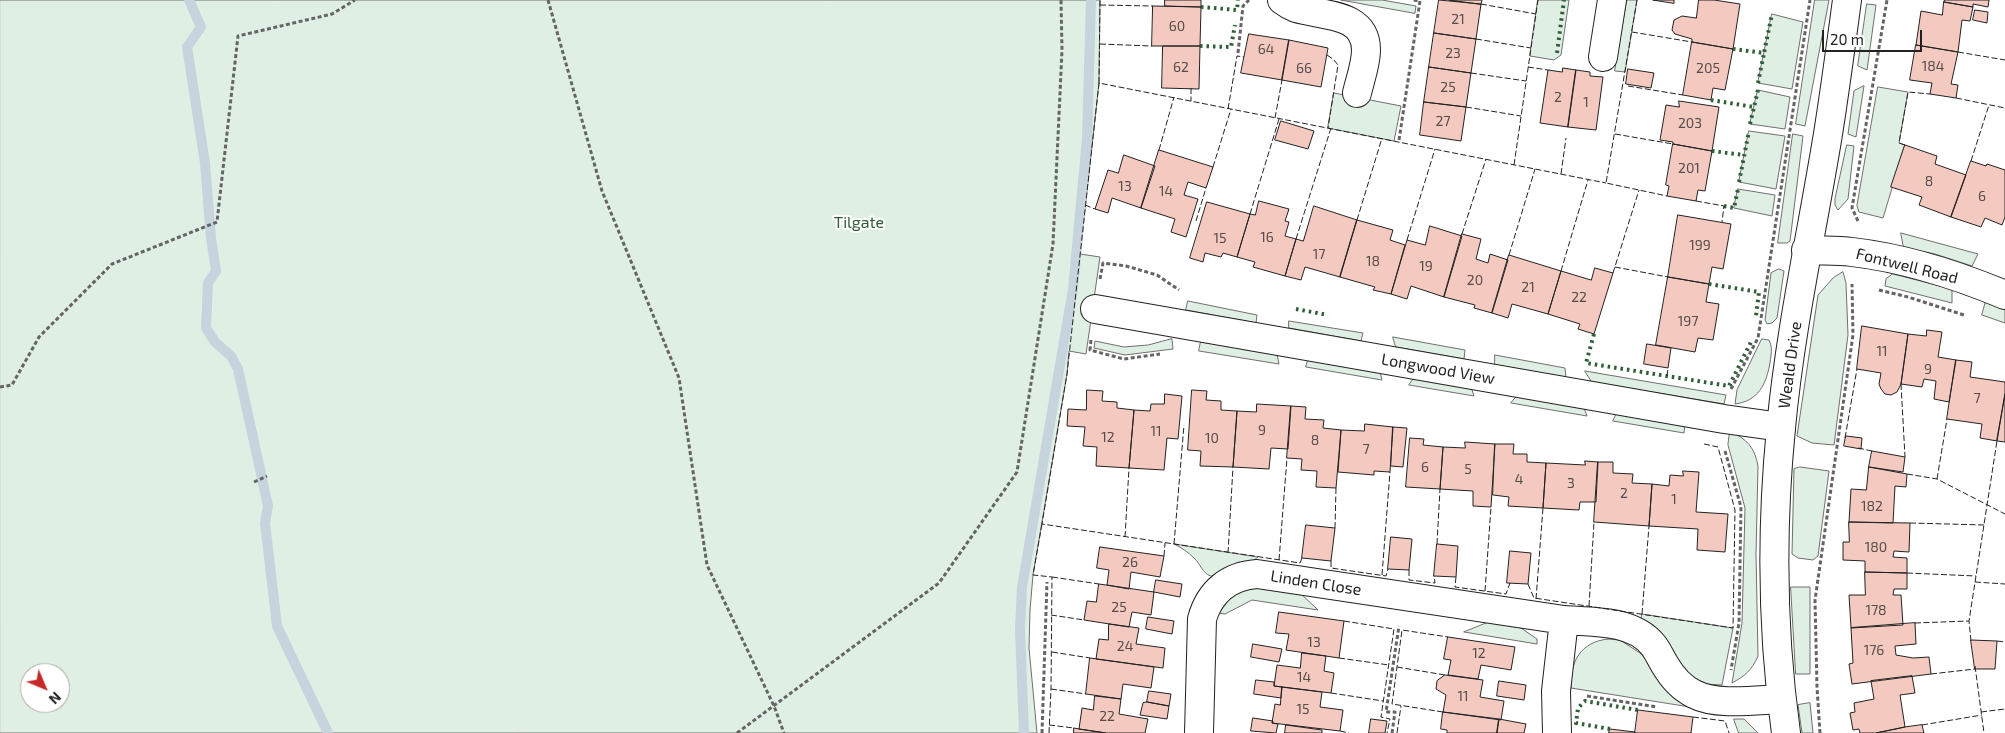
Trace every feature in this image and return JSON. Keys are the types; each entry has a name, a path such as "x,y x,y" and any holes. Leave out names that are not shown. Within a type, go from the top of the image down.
{"street":[{"path":"1282,0 1295,7 1339,16 1350,21 1360,31 1366,51 1357,93"},
{"path":"1603,57 1612,0"},
{"name":"Weald Drive","path":"1786,733 1774,620 1773,576 1781,427 1806,250 1828,135 1848,0"},
{"name":"Fontwell Road","path":"1806,250 1852,252 1904,262 1951,275 2005,295"},
{"name":"Longwood View","path":"1096,310 1724,419 1781,427"},
{"name":"Linden Close","path":"1199,733 1202,619 1205,607 1221,586 1232,579 1244,575 1257,574 1564,620 1603,623 1632,630 1653,645 1674,678 1683,686 1708,700 1728,701 1781,698"},
{"path":"1557,733 1556,691 1564,620"}],"path":[{"path":"0,387 12,385 39,337 112,264 217,222 238,36 332,14 356,0"},
{"path":"548,0 602,191 679,378 707,565 774,706 784,733"},
{"path":"737,733 939,583 1016,472 1053,244 1062,50 1060,0"},
{"path":"1238,53 1243,6 1249,0"},
{"path":"1399,140 1420,1 1413,0"},
{"path":"1820,733 1815,600 1852,336 1852,252 1858,219 1852,208 1887,0"},
{"path":"1852,284 1861,286"},
{"path":"1870,288 1908,297 1971,318"},
{"path":"254,482 267,476"},
{"path":"1042,733 1047,582"},
{"path":"1392,733 1395,712 1386,712 1398,626 1407,627"},
{"path":"1556,691 1662,707"}],"green space":[{"name":"Tilgate","path":"0,0 1100,0 1099,83 1080,254 1100,257 1086,354 1069,351 1067,374 1033,575 1029,648 1037,733 0,733"},
{"path":"1341,0 1382,0 1416,6 1415,13"},
{"path":"1538,0 1569,0 1561,55 1554,60 1530,56"},
{"path":"1627,0 1637,0 1625,72 1615,71"},
{"path":"1815,0 1829,0 1805,126 1796,124"},
{"path":"1867,4 1876,5 1867,70 1858,66"},
{"path":"1772,14 1803,22 1792,89 1758,83"},
{"path":"1864,86 1856,137 1848,134 1854,91"},
{"path":"1878,87 1908,92 1899,143 1905,145 1883,218 1859,212 1857,206"},
{"path":"1758,90 1790,97 1785,129 1750,124"},
{"path":"1334,93 1401,106 1394,141 1328,128"},
{"path":"1749,131 1785,136 1776,189 1739,182"},
{"path":"1793,134 1803,136 1790,241 1778,243"},
{"path":"1847,145 1854,146 1848,199 1838,210 1835,205 1835,199"},
{"path":"1738,189 1775,195 1772,216 1734,208"},
{"path":"1901,233 1978,254 1972,266 1935,254 1904,248"},
{"path":"1779,269 1784,271 1777,318 1772,323 1767,324 1765,320 1771,273"},
{"path":"1843,272 1846,283 1848,335 1834,445 1812,443 1797,436 1818,295 1833,278"},
{"path":"1893,274 1952,289 1952,303 1885,286 1886,279"},
{"path":"1188,301 1257,315 1256,323 1186,310"},
{"path":"1986,301 2005,309 2005,323 1982,315"},
{"path":"1289,321 1363,333 1361,341 1289,328"},
{"path":"1393,337 1465,350 1464,359 1396,347"},
{"path":"1172,339 1173,349 1125,355 1094,348 1095,341 1124,347 1148,345"},
{"path":"1762,339 1769,340 1771,348 1766,378 1760,391 1755,396 1735,404 1737,390"},
{"path":"1201,341 1277,354 1279,364 1199,351"},
{"path":"1495,355 1565,368 1566,378 1495,365"},
{"path":"1309,357 1380,371 1382,380 1306,367"},
{"path":"1585,371 1726,395 1724,404 1592,382"},
{"path":"1415,377 1471,387 1474,396 1409,385"},
{"path":"1518,395 1583,405 1587,416 1511,403"},
{"path":"1617,413 1685,424 1684,433 1613,421"},
{"path":"1730,431 1746,441 1755,454 1758,466 1756,554 1758,656 1748,672 1732,683 1742,623 1745,508 1728,445"},
{"path":"1800,467 1829,471 1818,556 1813,560 1798,558 1792,554 1794,469"},
{"path":"1174,544 1258,557 1217,576 1213,576 1206,573 1189,554"},
{"path":"1251,586 1298,591 1318,610 1252,600 1225,614 1219,613 1228,599"},
{"path":"1791,587 1810,587 1810,674 1796,674"},
{"path":"1642,614 1733,628 1722,685 1706,684 1691,677 1641,621"},
{"path":"1489,622 1521,628 1537,639 1537,644 1464,632"},
{"path":"1608,639 1620,640 1640,653 1690,707 1571,688 1572,670 1579,655 1590,644"},
{"path":"1810,703 1813,733 1802,733 1798,705"},
{"path":"1734,719 1744,719 1758,733 1739,733"}],"building":[{"path":"1165,0 1201,0 1201,7 1165,6"},
{"path":"1439,0 1481,4 1476,39 1434,33"},
{"path":"1449,0 1482,0 1481,4"},
{"path":"1653,0 1674,0 1674,3"},
{"path":"1699,0 1740,4 1733,49 1692,42 1692,39 1675,34 1672,30 1674,20 1682,16 1696,18"},
{"path":"1945,0 1989,0 1988,7 1973,4 1973,7 1944,2"},
{"path":"1944,2 1973,7 1970,21 1962,20 1958,52 1916,45 1921,11 1942,15"},
{"path":"1153,6 1201,7 1200,46 1152,46"},
{"path":"1975,10 1988,12 1987,23 1973,20"},
{"path":"1434,33 1476,39 1471,73 1429,67"},
{"path":"1249,34 1289,40 1282,80 1241,73"},
{"path":"1289,40 1328,48 1321,87 1282,80"},
{"path":"1692,42 1733,49 1725,90 1713,88 1711,100 1683,95"},
{"path":"1916,45 1958,52 1951,84 1958,85 1956,98 1930,94 1932,83 1910,80"},
{"path":"1163,46 1200,46 1199,89 1162,88"},
{"path":"1429,67 1471,73 1466,107 1424,102"},
{"path":"1563,68 1576,70 1568,127 1540,123 1548,70 1562,72"},
{"path":"1628,69 1654,73 1651,88 1626,84"},
{"path":"1576,70 1590,72 1590,76 1603,77 1596,130 1568,127"},
{"path":"1679,101 1719,107 1712,151 1660,140 1666,105 1679,107"},
{"path":"1424,102 1466,107 1461,141 1420,135"},
{"path":"1281,121 1314,131 1308,149 1275,140"},
{"path":"1673,144 1712,151 1705,191 1698,190 1696,201 1667,196 1669,186 1666,185"},
{"path":"1905,145 1937,156 1935,164 1966,175 1951,217 1919,205 1922,197 1891,187"},
{"path":"1159,150 1213,167 1206,188 1188,182 1184,195 1198,199 1186,237 1171,232 1175,219 1141,208"},
{"path":"1124,155 1155,166 1141,208 1112,198 1108,213 1095,209 1108,170 1118,173"},
{"path":"1971,161 2005,170 2005,217 2002,225 1985,218 1981,227 1951,217"},
{"path":"1259,201 1289,209 1285,221 1289,222 1285,236 1296,239 1285,276 1253,267 1255,262 1237,257 1250,214 1255,215"},
{"path":"1207,202 1250,214 1237,257 1223,253 1221,257 1205,253 1203,262 1190,258"},
{"path":"1314,206 1357,220 1340,277 1305,267 1301,280 1285,276 1296,239 1303,241"},
{"path":"1678,215 1731,224 1723,269 1712,267 1709,284 1668,277"},
{"path":"1357,220 1393,230 1390,240 1405,245 1391,294 1373,290 1375,287 1340,277"},
{"path":"1430,226 1462,236 1444,297 1411,286 1407,299 1391,294 1407,240 1425,245"},
{"path":"1462,234 1481,239 1476,259 1488,263 1490,254 1508,260 1492,313 1474,308 1475,305 1444,297"},
{"path":"1509,255 1561,271 1548,314 1512,304 1508,318 1492,313"},
{"path":"1595,268 1613,273 1594,334 1578,329 1580,324 1548,314 1561,271 1591,280"},
{"path":"1668,277 1709,284 1706,302 1719,304 1713,340 1698,338 1695,352 1656,345"},
{"path":"1862,326 1908,334 1901,384 1897,392 1891,395 1885,394 1881,389 1879,384 1881,373 1857,369"},
{"path":"1927,330 1942,332 1938,357 1956,360 1949,402 1934,399 1936,381 1924,379 1922,387 1901,384 1908,334 1926,336"},
{"path":"1647,344 1671,348 1668,368 1644,364"},
{"path":"1956,360 1972,362 1970,377 2005,382 2005,394 1997,441 1980,438 1982,424 1947,419"},
{"path":"1087,390 1103,391 1102,401 1117,402 1117,408 1134,410 1129,468 1096,466 1097,447 1083,446 1085,427 1067,426 1068,409 1086,410"},
{"path":"1192,390 1207,391 1206,400 1221,401 1221,410 1237,411 1233,467 1200,466 1201,451 1188,450"},
{"path":"1165,394 1182,396 1178,439 1167,438 1164,470 1129,468 1134,410 1150,411 1151,404 1164,404"},
{"path":"2005,394 2005,442 1997,441"},
{"path":"1257,404 1291,406 1288,449 1271,448 1269,469 1233,467 1237,411 1256,412"},
{"path":"1291,406 1306,407 1305,419 1324,420 1323,428 1341,430 1336,488 1316,487 1317,471 1301,470 1302,459 1287,458"},
{"path":"1365,424 1393,427 1390,472 1374,471 1374,475 1338,472 1341,430 1364,431"},
{"path":"1393,427 1407,428 1403,467 1391,466"},
{"path":"1846,436 1862,438 1861,449 1844,446"},
{"path":"1410,438 1424,439 1423,445 1443,447 1440,489 1406,487"},
{"path":"1465,442 1495,444 1491,507 1473,506 1473,491 1440,489 1443,447 1465,448"},
{"path":"1495,444 1514,444 1513,454 1527,454 1527,462 1546,463 1543,508 1508,506 1509,497 1493,495"},
{"path":"1872,451 1905,457 1903,472 1869,467"},
{"path":"1585,461 1598,462 1596,502 1580,502 1579,510 1543,508 1546,463 1585,465"},
{"path":"1598,462 1613,462 1613,473 1633,474 1632,483 1652,484 1649,526 1594,522"},
{"path":"1869,467 1907,474 1906,487 1895,486 1893,523 1849,522 1851,489 1866,490"},
{"path":"1683,471 1699,472 1696,512 1728,514 1725,552 1697,550 1698,529 1649,526 1652,484 1669,486 1670,475 1683,476"},
{"path":"1849,522 1910,523 1909,552 1894,551 1893,557 1907,558 1907,573 1865,572 1865,561 1843,560 1843,542 1849,542"},
{"path":"1306,525 1335,528 1331,561 1302,558"},
{"path":"1391,537 1412,539 1409,570 1388,569"},
{"path":"1437,544 1458,546 1456,577 1434,576"},
{"path":"1100,547 1164,556 1160,577 1131,572 1129,589 1107,585 1109,570 1097,568"},
{"path":"1510,551 1531,553 1528,584 1507,583"},
{"path":"1865,572 1907,573 1907,589 1894,589 1893,595 1901,595 1903,625 1851,628 1849,595 1865,595"},
{"path":"1156,580 1182,584 1180,597 1154,592"},
{"path":"1099,584 1154,592 1151,615 1132,612 1129,627 1084,620 1087,601 1096,602"},
{"path":"1279,612 1344,621 1339,658 1286,650 1289,634 1276,633"},
{"path":"1148,617 1174,621 1172,634 1146,629"},
{"path":"1915,623 1916,644 1895,646 1896,655 1913,658 1929,657 1931,674 1852,684 1849,664 1853,663 1851,628"},
{"path":"1109,624 1139,628 1136,644 1165,648 1163,668 1096,659 1099,639 1108,640"},
{"path":"1448,637 1515,647 1511,670 1481,665 1478,679 1448,675 1451,660 1444,659"},
{"path":"1971,640 1997,641 1995,669 1975,669"},
{"path":"1253,644 1282,649 1279,662 1251,657"},
{"path":"1302,653 1326,656 1324,671 1334,673 1331,693 1274,686 1277,665 1300,668"},
{"path":"1090,658 1154,667 1151,688 1123,684 1121,699 1086,694"},
{"path":"1445,675 1483,680 1480,697 1504,701 1501,720 1443,712 1446,695 1436,689 1437,681"},
{"path":"1912,676 1915,693 1900,695 1905,727 1876,733 1860,733 1859,729 1853,730 1850,713 1855,712 1854,703 1874,699 1871,681"},
{"path":"1256,680 1274,682 1274,686 1282,687 1281,698 1254,694"},
{"path":"1499,681 1526,685 1524,700 1497,696"},
{"path":"1282,687 1322,692 1320,707 1343,710 1340,731 1272,723 1275,704 1280,705"},
{"path":"1149,691 1171,694 1169,706 1147,702"},
{"path":"1095,696 1121,699 1119,714 1148,719 1145,733 1106,733 1079,729 1082,708 1093,710"},
{"path":"1143,703 1169,706 1167,719 1140,715"},
{"path":"1638,710 1693,717 1691,733 1635,733"},
{"path":"1443,712 1499,719 1497,733 1447,733 1447,730 1441,729"},
{"path":"1253,718 1273,721 1272,723 1278,724 1276,733 1251,731"},
{"path":"1371,719 1387,721 1385,733 1369,733"},
{"path":"1499,719 1526,724 1524,733 1497,733"},
{"path":"1286,725 1322,730 1322,733 1285,733"},
{"path":"1922,725 1924,733 1876,733 1905,727"},
{"path":"1074,728 1079,729 1106,733 1074,733"},
{"path":"1610,729 1635,732 1635,733 1609,733"}],"waterway":[{"path":"189,0 201,27 187,47 205,163 211,238 216,271 208,283 206,328 215,342 231,356 238,369 268,506 265,523 277,626 328,733"},
{"path":"1024,733 1020,629 1022,587 1073,289 1087,139 1091,0"}],"hedge":[{"path":"1201,7 1237,10 1238,0"},
{"path":"1557,53 1564,0"},
{"path":"1733,49 1764,53 1772,14"},
{"path":"1200,46 1231,47 1235,25"},
{"path":"1758,83 1764,53"},
{"path":"1750,124 1758,90"},
{"path":"1711,100 1754,107"},
{"path":"1739,182 1749,131"},
{"path":"1712,151 1744,155"},
{"path":"1724,206 1734,208 1738,189"},
{"path":"1709,284 1759,292 1756,316"},
{"path":"1296,309 1328,315"},
{"path":"1594,334 1586,363 1729,386 1752,340"},
{"path":"1610,729 1576,723 1578,708 1585,701 1638,710"}],"fence":[{"path":"1099,83 1100,0"},
{"path":"1514,165 1538,0"},
{"path":"1637,0 1606,183 1667,196"},
{"path":"1481,4 1536,14"},
{"path":"1100,5 1153,6"},
{"path":"1632,32 1692,42"},
{"path":"1476,39 1531,48"},
{"path":"1100,44 1152,46"},
{"path":"1958,52 2005,60"},
{"path":"1327,55 1338,65 1328,128"},
{"path":"1228,109 1237,56 1244,57"},
{"path":"1528,67 1548,70"},
{"path":"1471,73 1526,81"},
{"path":"1275,118 1282,80"},
{"path":"1302,558 1300,563 1042,524 1067,374 1099,83 1606,183"},
{"path":"1628,86 1683,95"},
{"path":"1191,88 1191,101"},
{"path":"1905,145 1899,143 1908,92 1930,94"},
{"path":"1159,150 1174,97"},
{"path":"1956,98 2005,108"},
{"path":"1971,161 1989,105"},
{"path":"1466,107 1521,116"},
{"path":"1213,167 1231,109"},
{"path":"1250,214 1279,119"},
{"path":"1296,239 1331,128"},
{"path":"1615,134 1673,144"},
{"path":"1357,220 1382,138"},
{"path":"1561,174 1566,138"},
{"path":"1407,240 1435,149"},
{"path":"1462,234 1486,159"},
{"path":"1509,255 1535,169"},
{"path":"1561,271 1588,180"},
{"path":"1196,221 1206,188"},
{"path":"1613,273 1639,190"},
{"path":"1696,201 1724,206 1722,222"},
{"path":"1085,205 1095,209"},
{"path":"1615,267 1668,277"},
{"path":"1667,376 1668,368"},
{"path":"1845,438 1857,369"},
{"path":"1901,384 1905,457"},
{"path":"1937,479 1947,419"},
{"path":"1174,544 1184,425"},
{"path":"1971,641 1969,621 1997,441"},
{"path":"1528,584 1534,598 1733,628 1735,510 1718,447 1704,444"},
{"path":"1858,448 1872,451"},
{"path":"1279,560 1287,458"},
{"path":"1228,553 1233,467"},
{"path":"1125,537 1129,468"},
{"path":"1382,575 1390,472"},
{"path":"1907,474 1937,479 2005,514"},
{"path":"1335,528 1336,488"},
{"path":"1437,544 1440,489"},
{"path":"1485,591 1491,507"},
{"path":"1536,599 1543,508"},
{"path":"1589,606 1594,522"},
{"path":"1910,523 1985,525"},
{"path":"1042,524 1033,575 1052,577 1049,733"},
{"path":"1642,614 1649,526"},
{"path":"1164,556 1165,543"},
{"path":"1331,561 1331,568 1386,576 1388,569"},
{"path":"1409,570 1409,580 1435,583 1434,576"},
{"path":"1907,573 1976,576"},
{"path":"1052,577 1099,584"},
{"path":"1456,577 1455,587 1506,594 1510,583"},
{"path":"1975,582 2005,584"},
{"path":"1051,615 1084,620"},
{"path":"1344,621 1394,629 1381,717 1390,719 1387,733"},
{"path":"1915,623 1969,621"},
{"path":"1443,712 1392,704 1402,630 1448,637"},
{"path":"1997,641 2005,642"},
{"path":"1052,652 1090,658"},
{"path":"1339,658 1389,665"},
{"path":"1975,666 1984,733"},
{"path":"1397,667 1445,675"},
{"path":"1931,674 1975,669"},
{"path":"1051,689 1086,694"},
{"path":"1331,693 1383,701"},
{"path":"1397,733 1401,706"},
{"path":"1981,712 2005,709"},
{"path":"1922,725 1982,715"},
{"path":"1693,717 1725,721 1729,733"},
{"path":"1049,725 1074,728"},
{"path":"1340,731 1349,733"}]}
